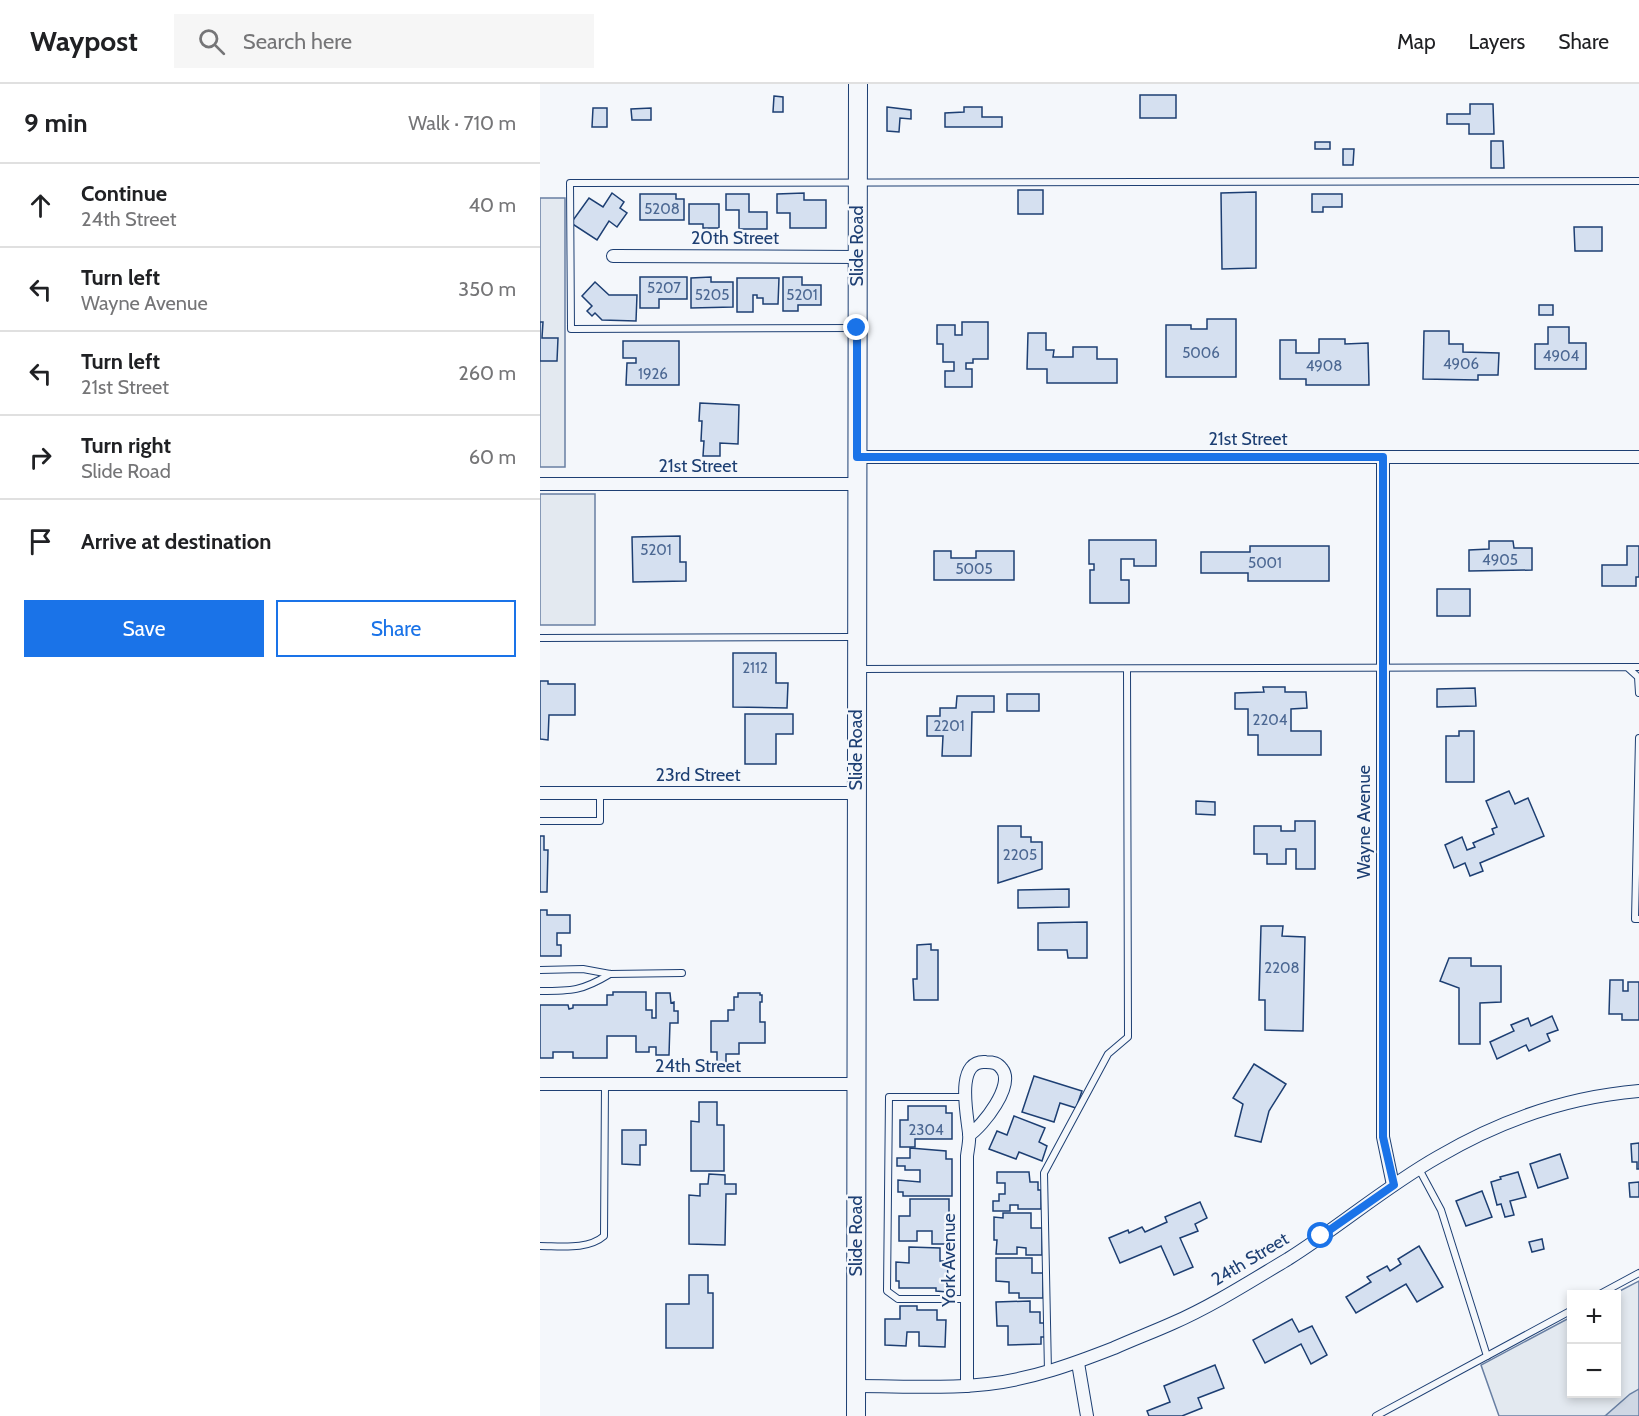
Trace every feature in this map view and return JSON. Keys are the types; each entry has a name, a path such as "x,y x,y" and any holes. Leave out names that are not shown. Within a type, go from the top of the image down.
{"main road":[{"name":"Slide Road","path":"856,1416 858,84"}],"street":[{"name":"20th Street","path":"613,256 857,256"},
{"name":"21st Street","path":"857,457 1639,457"},
{"name":"Wayne Avenue","path":"1383,457 1383,1137 1394,1185"},
{"name":"21st Street","path":"540,484 857,484"},
{"name":"23rd Street","path":"540,793 856,793"},
{"name":"York Avenue","path":"967,1386 967,1156 969,1135 966,1117 966,1075 974,1063 980,1061 995,1063 1004,1071 1006,1077 1003,1091 980,1128 969,1135"},
{"name":"24th Street","path":"540,1084 856,1084"},
{"name":"24th Street","path":"856,1386 967,1386 1019,1379 1078,1363 1174,1323 1226,1295 1289,1258 1394,1185 1471,1138 1516,1119 1558,1105 1610,1094 1639,1091"},
{"path":"1078,1363 1087,1416"}],"lane":[{"path":"857,328 571,329 570,183 1639,181"},
{"path":"540,638 857,638"},
{"path":"1627,667 1638,677 1639,693"},
{"path":"856,669 1639,668"},
{"path":"1048,1372 1044,1173 1108,1054 1128,1037 1127,669"},
{"path":"1639,738 1635,919 1639,919"},
{"path":"540,821 600,820 600,793"},
{"path":"540,970 583,969 610,974 682,973"},
{"path":"540,991 574,991 591,986 610,974"},
{"path":"540,1246 576,1246 597,1242 604,1236 605,1084"},
{"path":"966,1097 889,1097 887,1291 898,1299 967,1299"},
{"path":"1419,1169 1441,1210 1487,1356"},
{"path":"1607,1290 1639,1273"},
{"path":"1376,1416 1567,1313"}],"shaded area":[{"path":"540,198 565,198 565,467 540,467"},
{"path":"540,494 595,494 595,625 540,625"},
{"path":"1639,1281 1639,1416 1499,1416 1481,1365 1567,1319 1567,1398 1621,1398 1621,1290"},
{"path":"1639,1389 1639,1416 1605,1416 1630,1394"}],"building":[{"path":"1140,95 1176,95 1176,118 1140,118"},
{"path":"774,96 783,97 783,112 773,112"},
{"path":"1470,104 1493,104 1494,134 1469,134 1469,124 1447,124 1447,114 1470,114"},
{"path":"887,107 911,110 911,119 900,118 899,132 887,131"},
{"path":"964,107 982,107 982,117 1002,117 1002,127 945,127 945,113 964,112"},
{"path":"593,108 607,108 607,127 592,127"},
{"path":"651,108 651,120 632,120 631,109"},
{"path":"1491,141 1503,141 1504,168 1491,168"},
{"path":"1315,142 1330,142 1330,149 1315,149"},
{"path":"1343,149 1354,149 1353,165 1343,165"},
{"path":"1018,190 1043,190 1043,214 1018,214"},
{"path":"1256,192 1256,268 1222,269 1221,193"},
{"path":"612,193 624,202 620,208 627,213 617,227 609,221 597,240 571,223 589,198 603,207"},
{"path":"804,193 804,200 826,200 826,228 790,228 790,213 777,213 777,194"},
{"path":"640,194 676,194 676,199 684,199 684,220 640,220"},
{"path":"726,194 749,194 749,212 767,212 767,229 739,229 739,210 726,210"},
{"path":"1312,194 1342,194 1342,207 1323,207 1323,212 1312,212"},
{"path":"689,204 719,204 719,228 703,228 703,224 689,224"},
{"path":"1574,227 1602,227 1602,251 1575,251"},
{"path":"640,277 687,277 687,299 659,299 659,308 640,308"},
{"path":"711,277 711,282 733,282 733,307 691,308 691,278"},
{"path":"783,277 802,277 802,285 821,285 821,305 798,305 798,311 783,311"},
{"path":"737,278 779,278 778,304 763,304 763,298 753,295 753,312 737,312"},
{"path":"595,282 609,295 637,295 636,321 602,320 595,313 592,316 587,311 592,306 582,296"},
{"path":"1539,305 1553,305 1553,315 1539,315"},
{"path":"1207,319 1236,319 1236,377 1166,377 1166,325 1191,325 1191,329 1207,329"},
{"path":"540,322 543,322 542,338 558,338 557,361 540,361"},
{"path":"962,322 988,322 988,359 973,359 973,363 966,363 966,369 972,369 972,387 945,387 945,371 954,371 954,362 943,362 943,344 937,344 937,325 955,325 955,335 962,335"},
{"path":"1548,327 1569,327 1569,343 1586,343 1586,369 1535,369 1535,344 1548,344"},
{"path":"1424,331 1449,331 1449,344 1463,344 1463,352 1499,353 1498,375 1478,375 1478,380 1423,379"},
{"path":"1028,333 1046,333 1046,350 1054,350 1053,357 1073,357 1073,347 1097,347 1097,359 1117,359 1117,383 1047,383 1047,369 1027,369"},
{"path":"1319,339 1345,339 1345,344 1368,343 1369,385 1306,385 1306,379 1280,379 1280,340 1296,340 1296,353 1319,353"},
{"path":"623,341 679,341 679,385 626,385 627,363 636,363 636,358 623,358"},
{"path":"700,403 739,405 738,444 720,443 720,456 703,456 702,421 699,421"},
{"path":"680,536 680,562 686,562 686,581 633,582 632,537"},
{"path":"1089,540 1156,540 1156,566 1134,566 1134,559 1121,559 1121,580 1129,580 1129,603 1090,603 1090,570 1094,570 1094,564 1089,564"},
{"path":"1489,541 1513,541 1514,548 1532,548 1532,570 1469,571 1469,550 1489,549"},
{"path":"1250,546 1329,546 1329,581 1248,581 1248,573 1201,573 1201,552 1250,552"},
{"path":"1627,546 1639,546 1639,577 1636,577 1636,586 1602,586 1602,565 1627,565"},
{"path":"934,551 951,551 951,558 976,558 976,551 1014,551 1014,580 934,580"},
{"path":"1437,589 1470,589 1470,616 1437,616"},
{"path":"733,653 776,653 776,683 788,683 787,708 733,707"},
{"path":"540,681 548,681 548,684 575,684 575,715 549,715 548,740 540,739"},
{"path":"1263,687 1285,687 1285,692 1306,692 1307,708 1291,709 1291,731 1321,731 1321,755 1258,755 1258,735 1248,735 1248,709 1235,709 1235,693 1264,692"},
{"path":"1475,688 1476,706 1437,707 1437,689"},
{"path":"1007,694 1039,694 1039,711 1007,711"},
{"path":"957,696 994,696 994,712 972,712 971,756 942,756 943,736 927,736 927,716 940,716 940,708 956,708"},
{"path":"745,714 793,714 793,734 776,734 776,764 745,764"},
{"path":"1459,731 1474,731 1474,782 1446,782 1446,736 1459,736"},
{"path":"1509,791 1515,804 1528,798 1544,836 1480,863 1483,871 1470,876 1465,863 1454,868 1445,845 1462,837 1467,850 1475,847 1473,843 1494,834 1492,829 1497,827 1486,801"},
{"path":"1196,801 1215,802 1215,815 1196,814"},
{"path":"1295,821 1315,821 1315,869 1296,869 1296,849 1286,849 1286,864 1267,864 1267,854 1254,854 1254,826 1281,826 1281,831 1295,831"},
{"path":"998,826 1021,826 1021,837 1031,837 1031,842 1042,842 1042,869 998,883"},
{"path":"540,836 544,836 544,850 548,850 547,892 540,892"},
{"path":"1069,889 1069,907 1018,908 1018,890"},
{"path":"540,910 547,910 547,915 570,915 570,933 557,933 557,945 561,945 561,956 540,956"},
{"path":"1087,922 1087,958 1068,958 1067,950 1038,950 1038,923"},
{"path":"1261,926 1283,926 1282,936 1305,937 1303,1031 1265,1030 1265,1000 1259,1000"},
{"path":"931,944 931,950 938,950 938,1000 914,1000 913,979 917,979 917,945"},
{"path":"1449,958 1471,958 1471,966 1501,966 1501,1002 1480,1003 1480,1044 1459,1044 1459,988 1440,981"},
{"path":"1610,980 1623,980 1623,991 1628,991 1628,982 1639,982 1639,1020 1622,1020 1622,1014 1609,1014"},
{"path":"613,992 646,992 646,1010 652,1010 652,1018 656,1018 656,993 670,993 671,1003 674,1002 674,1011 678,1011 678,1023 670,1023 669,1055 656,1055 656,1047 649,1047 649,1052 636,1052 636,1036 607,1036 607,1058 573,1058 573,1052 553,1052 553,1058 540,1058 540,1005 568,1005 569,1009 573,1008 573,1005 607,1005 607,995 613,995"},
{"path":"738,993 760,993 762,995 760,1022 765,1022 765,1043 739,1043 739,1054 726,1054 726,1068 717,1068 717,1052 711,1052 711,1021 728,1021 728,1010 734,1010 734,997 738,997"},
{"path":"1552,1016 1558,1030 1547,1034 1550,1041 1529,1051 1526,1045 1497,1059 1490,1042 1514,1031 1511,1025 1528,1018 1531,1026"},
{"path":"1254,1064 1286,1084 1269,1111 1261,1142 1235,1136 1243,1104 1233,1098"},
{"path":"1034,1076 1082,1091 1076,1108 1060,1103 1054,1122 1022,1112"},
{"path":"699,1102 717,1102 717,1125 724,1125 724,1171 691,1171 691,1121 699,1122"},
{"path":"908,1106 946,1106 946,1113 952,1113 952,1139 915,1139 915,1147 900,1147 900,1120 908,1120"},
{"path":"1014,1116 1045,1128 1039,1142 1047,1146 1042,1161 1019,1152 1016,1159 989,1149 997,1131 1007,1135"},
{"path":"622,1130 646,1130 646,1145 640,1145 640,1165 622,1164"},
{"path":"1639,1143 1639,1169 1637,1169 1637,1162 1632,1162 1631,1144"},
{"path":"910,1148 946,1151 946,1159 952,1159 952,1196 903,1196 903,1192 898,1192 898,1180 920,1182 920,1170 905,1170 905,1166 897,1166 897,1158 910,1158"},
{"path":"1560,1154 1568,1178 1538,1188 1530,1164"},
{"path":"997,1172 1029,1172 1030,1182 1038,1182 1038,1190 1041,1190 1041,1209 1018,1209 1018,1205 1010,1205 1010,1211 993,1211 993,1201 999,1201 999,1194 1005,1194 1005,1183 997,1183"},
{"path":"1518,1172 1526,1197 1510,1201 1514,1215 1505,1217 1501,1204 1497,1205 1491,1182"},
{"path":"709,1174 725,1175 725,1184 736,1184 736,1194 726,1194 725,1245 689,1244 689,1195 700,1196 700,1184 708,1184"},
{"path":"1639,1182 1639,1197 1630,1197 1629,1183"},
{"path":"1482,1191 1492,1217 1466,1226 1456,1201"},
{"path":"910,1199 949,1199 949,1244 932,1244 932,1231 917,1231 917,1241 899,1241 899,1216 910,1216"},
{"path":"1200,1202 1207,1218 1195,1224 1198,1231 1180,1238 1193,1267 1174,1275 1161,1246 1120,1263 1109,1238 1142,1227 1145,1232 1167,1222 1165,1217"},
{"path":"1003,1213 1031,1213 1031,1228 1042,1228 1042,1255 1026,1255 1026,1248 1017,1247 1017,1254 996,1254 994,1217 1003,1218"},
{"path":"1542,1239 1544,1249 1532,1252 1529,1242"},
{"path":"1419,1246 1443,1287 1417,1302 1406,1284 1356,1313 1346,1297 1371,1282 1367,1277 1387,1266 1390,1271 1401,1264 1398,1259"},
{"path":"909,1247 940,1248 940,1261 948,1261 947,1292 936,1291 936,1288 899,1288 899,1281 896,1281 896,1262 909,1263"},
{"path":"996,1258 1032,1258 1032,1273 1043,1273 1043,1298 1019,1298 1019,1293 1009,1293 1009,1282 996,1281"},
{"path":"689,1275 708,1275 708,1293 713,1293 713,1348 666,1348 666,1304 689,1304"},
{"path":"1030,1301 1030,1312 1040,1312 1040,1323 1045,1323 1045,1337 1041,1337 1041,1344 1008,1345 1008,1326 997,1326 996,1302"},
{"path":"900,1306 917,1306 917,1310 937,1310 937,1320 946,1320 945,1347 919,1346 919,1332 907,1332 906,1346 885,1345 885,1319 900,1319"},
{"path":"1292,1319 1299,1332 1312,1326 1327,1355 1311,1364 1301,1344 1265,1363 1253,1340"},
{"path":"1215,1365 1224,1388 1198,1398 1202,1408 1182,1416 1149,1416 1147,1411 1170,1402 1164,1386"}],"route":[{"path":"857,328 857,457 1383,457 1383,1137 1394,1185 1321,1236"}]}
